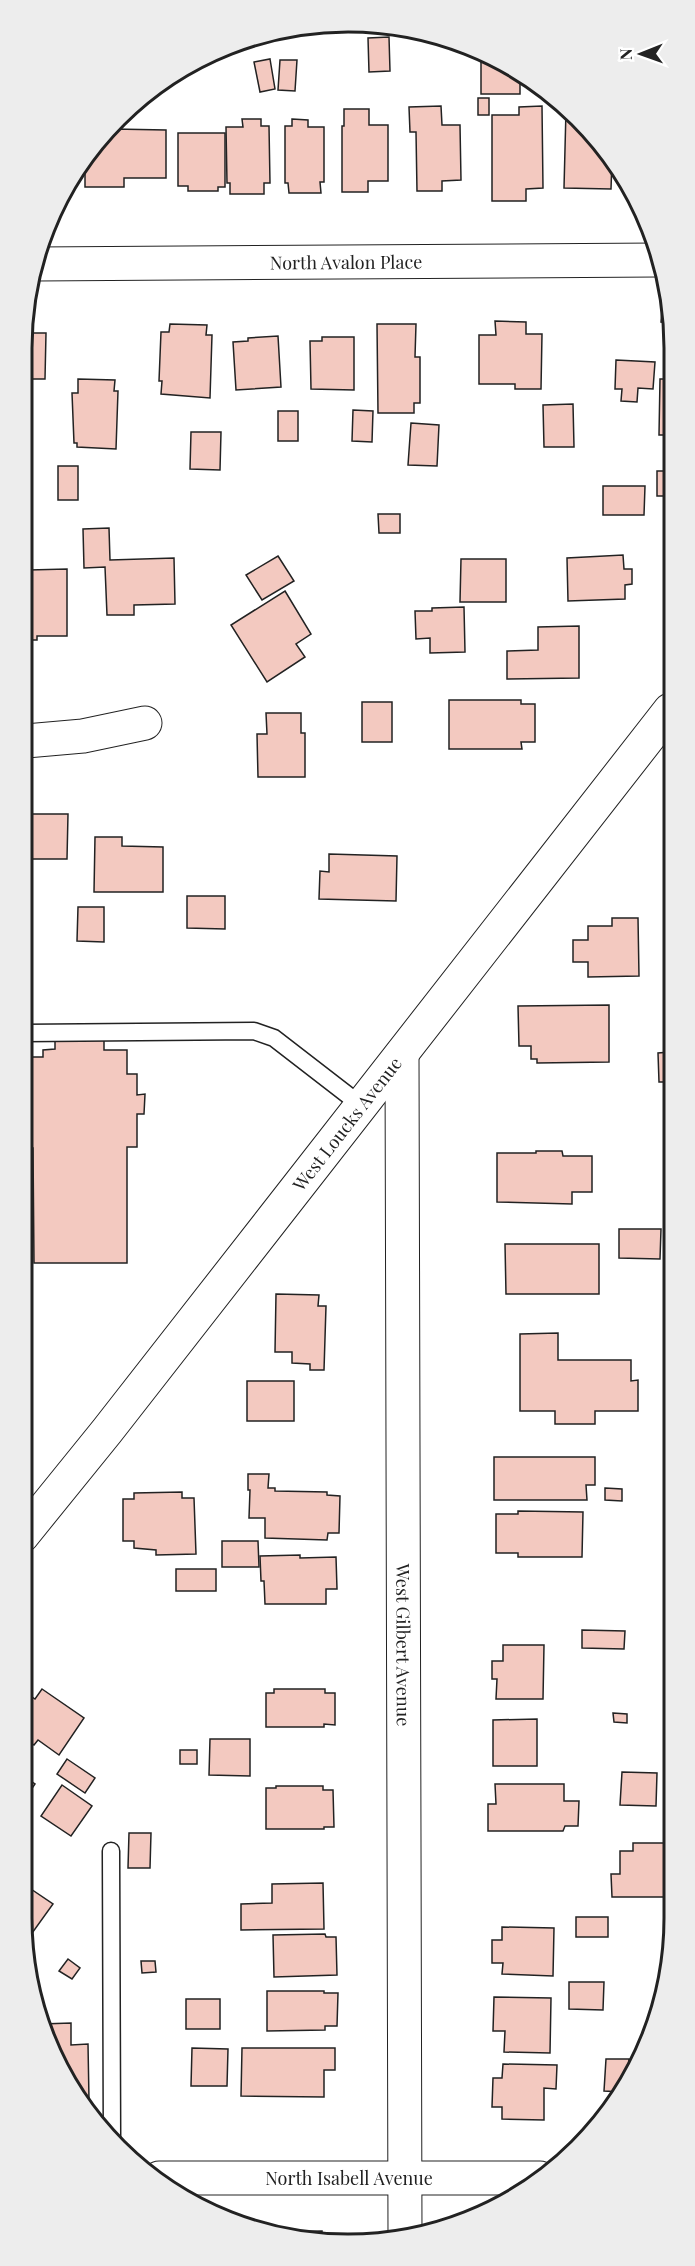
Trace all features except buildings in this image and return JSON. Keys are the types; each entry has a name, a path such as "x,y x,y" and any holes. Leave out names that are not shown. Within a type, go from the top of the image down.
{"street":[{"name":"North Avalon Place","path":"43,264 651,260"},
{"name":"West Loucks Avenue","path":"32,1523 362,1106 664,718"},
{"path":"32,740 83,736 145,723"},
{"name":"West Gilbert Avenue","path":"402,1054 405,2229"},
{"name":"North Isabell Avenue","path":"168,2178 527,2178"}],"lane":[{"path":"32,1033 254,1031 274,1038 362,1106"},
{"path":"111,1851 112,2129"}]}
